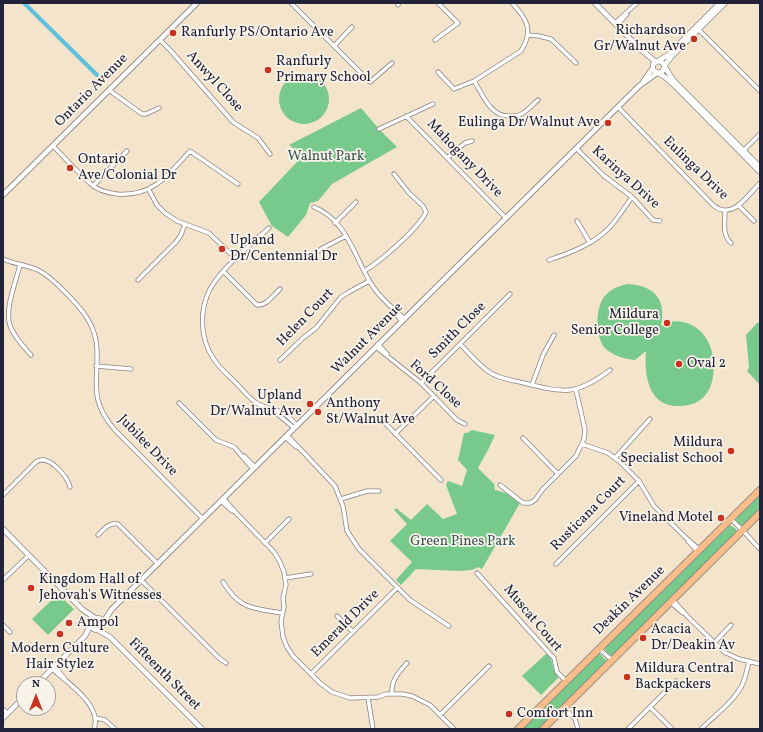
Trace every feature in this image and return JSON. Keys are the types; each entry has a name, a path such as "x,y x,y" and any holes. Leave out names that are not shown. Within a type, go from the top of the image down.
{"highway":[{"name":"Deakin Avenue","path":"518,729 760,490"},
{"name":"Deakin Avenue","path":"543,729 760,513"}],"street":[{"name":"Ontario Avenue","path":"3,195 196,3"},
{"path":"291,3 370,82 392,63"},
{"path":"435,40 458,23 438,3"},
{"path":"438,72 454,89 474,81 521,51 528,35 528,27 524,18 512,3"},
{"path":"595,3 655,64 658,73 668,79 760,172"},
{"path":"616,24 637,3"},
{"name":"Walnut Avenue","path":"97,618 112,609 158,564 639,86 655,64 668,55 722,3"},
{"path":"334,46 352,27"},
{"path":"697,28 760,92"},
{"name":"Walnut Avenue","path":"639,86 663,71 668,60 697,28"},
{"path":"528,35 551,39 576,62"},
{"name":"Anwyl Close","path":"160,40 233,122 258,138 270,154"},
{"path":"655,64 663,62 664,67 673,80 760,167"},
{"path":"474,81 490,106 500,115 508,117 522,114 538,100"},
{"path":"109,90 142,114 146,114 159,108"},
{"path":"379,129 433,104"},
{"name":"Eulinga Drive","path":"618,107 720,211 730,211 760,183"},
{"name":"Mahogany Drive","path":"406,116 506,218"},
{"path":"744,150 760,134"},
{"path":"447,158 465,142 472,141"},
{"path":"53,146 92,186 111,193 125,195 149,190 162,182 190,151 238,184"},
{"name":"Karinya Drive","path":"576,148 603,175 632,197 653,220 660,221"},
{"path":"92,186 127,151"},
{"path":"364,271 397,246 423,218 426,212 423,206 412,197 394,174"},
{"path":"149,190 157,205 165,213 177,221 209,232 236,259"},
{"path":"549,260 590,243 610,228 632,197"},
{"path":"335,223 356,202"},
{"path":"738,205 754,221"},
{"path":"314,207 325,213 346,236 369,281 377,293 403,320"},
{"path":"725,211 725,232 731,243"},
{"path":"577,221 590,243"},
{"path":"138,280 176,242 185,224"},
{"path":"269,228 236,259 211,288 205,301 202,320 205,340 210,354 218,365 256,402 282,416 295,427"},
{"path":"311,257 320,248 346,236"},
{"name":"Jubilee Drive","path":"3,260 39,271 51,278 85,314 95,334 97,349 96,391 105,418 114,429 203,519"},
{"path":"20,265 8,317 10,327 13,332 31,355"},
{"path":"224,272 257,305 265,304 280,289"},
{"name":"Helen Court","path":"280,360 316,328 341,297 369,281"},
{"name":"Smith Close","path":"420,383 510,294"},
{"path":"532,385 539,364 554,335"},
{"path":"460,344 489,372 499,377 558,391 576,390 594,382 610,370"},
{"name":"Ford Close","path":"377,346 391,360 420,383 457,420 465,424"},
{"path":"96,366 131,369"},
{"path":"500,486 523,503 528,504 535,500 543,489 576,456 582,444 584,425 576,390"},
{"path":"396,434 434,396"},
{"path":"180,403 216,440 229,444 254,468"},
{"path":"615,458 650,419"},
{"path":"383,421 441,480"},
{"path":"286,436 332,482 341,500 346,525 354,543 397,588 416,605 449,626"},
{"path":"523,438 558,474"},
{"path":"582,444 615,458 639,481 654,506 699,551"},
{"path":"3,495 36,462 41,459 51,462 68,480 70,487"},
{"name":"Rusticana Court","path":"556,564 639,481"},
{"path":"341,500 366,491 379,491"},
{"path":"222,500 277,557 282,567 286,588 283,598 284,606 282,613 282,632 287,646 293,656 311,674 326,688 336,694 350,698 378,697 384,694 402,694 418,698 430,705 454,729"},
{"path":"265,543 289,519"},
{"path":"731,519 760,549"},
{"path":"98,535 109,525 113,523 118,524 158,564"},
{"path":"3,529 82,609 93,628 97,630"},
{"path":"3,580 29,555"},
{"name":"Muscat Court","path":"477,572 554,658 557,672 566,681"},
{"path":"285,578 311,574"},
{"path":"141,580 219,658 226,663"},
{"path":"223,582 231,595 242,604 252,608 282,613"},
{"name":"Emerald Drive","path":"311,674 397,588"},
{"path":"672,601 728,655 760,664"},
{"path":"82,609 104,623 101,629 85,636"},
{"name":"Walnut Avenue","path":"104,623 112,609"},
{"path":"337,616 353,632"},
{"path":"45,676 85,636 92,620 97,618"},
{"name":"Fifteenth Street","path":"104,623 110,637"},
{"path":"3,625 10,632"},
{"path":"714,643 731,625"},
{"name":"Fifteenth Street","path":"97,630 110,637 202,729"},
{"path":"599,648 612,660"},
{"path":"701,729 741,687 749,661"},
{"path":"392,694 393,680 407,663"},
{"path":"440,714 489,666"},
{"path":"53,668 94,710 96,718 94,729"},
{"path":"628,729 676,680"},
{"path":"368,698 374,729"},
{"path":"3,718 16,705"},
{"path":"650,707 672,729"},
{"path":"564,708 575,719 578,729"},
{"path":"3,709 8,713"},
{"path":"96,718 105,720 116,729"}],"green space":[{"path":"299,74 309,74 322,81 329,94 329,104 322,117 309,124 299,124 290,120 283,113 279,104 279,94 283,85 290,78"},
{"name":"Walnut Park","path":"361,108 397,147 332,184 318,201 310,203 306,215 288,237 272,226 259,202 297,162 296,152 289,145"},
{"path":"628,284 637,285 652,291 660,301 662,308 661,326 674,321 687,323 699,330 710,344 714,367 712,383 704,396 691,405 670,405 662,402 655,396 651,389 646,371 646,351 635,360 631,360 612,354 602,344 598,331 598,316 601,302 606,294 612,290"},
{"path":"760,322 760,385 747,371 749,367 746,335 757,323"},
{"name":"Green Pines Park","path":"472,430 495,435 478,468 494,484 495,490 506,493 520,503 482,569 478,567 472,570 458,571 416,569 401,585 396,580 412,562 390,541 407,524 394,510 396,508 411,520 427,504 443,519 457,514 446,485 448,481 462,486 467,470 458,460 464,433"},
{"path":"760,494 760,510 744,525 740,525 736,520 737,517"},
{"path":"730,525 736,529 737,533 613,655 610,655 605,650 606,646"},
{"path":"58,594 74,609 48,635 32,619"},
{"path":"547,653 551,659 556,674 559,677 541,695 522,676"},
{"path":"600,654 606,660 605,663 539,729 522,729 597,655"}],"waterway":[{"path":"24,3 97,75"}],"place":[{"name":"Ranfurly PS/Ontario Ave","path":"173,33"},
{"name":"Richardson Gr/Walnut Ave","path":"694,39"},
{"name":"Ranfurly Primary School","path":"268,70"},
{"name":"Eulinga Dr/Walnut Ave","path":"608,123"},
{"name":"Ontario Ave/Colonial Dr","path":"70,168"},
{"name":"Upland Dr/Centennial Dr","path":"222,249"},
{"name":"Mildura Senior College","path":"667,323"},
{"name":"Oval 2","path":"679,364"},
{"name":"Upland Dr/Walnut Ave","path":"310,404"},
{"name":"Anthony St/Walnut Ave","path":"318,412"},
{"name":"Mildura Specialist School","path":"731,451"},
{"name":"Vineland Motel","path":"721,518"},
{"name":"Kingdom Hall of Jehovah's Witnesses","path":"31,588"},
{"name":"Ampol","path":"69,623"},
{"name":"Modern Culture Hair Stylez","path":"60,634"},
{"name":"Acacia Dr/Deakin Av","path":"643,638"},
{"name":"Mildura Central Backpackers","path":"627,677"},
{"name":"Comfort Inn","path":"509,714"}]}
